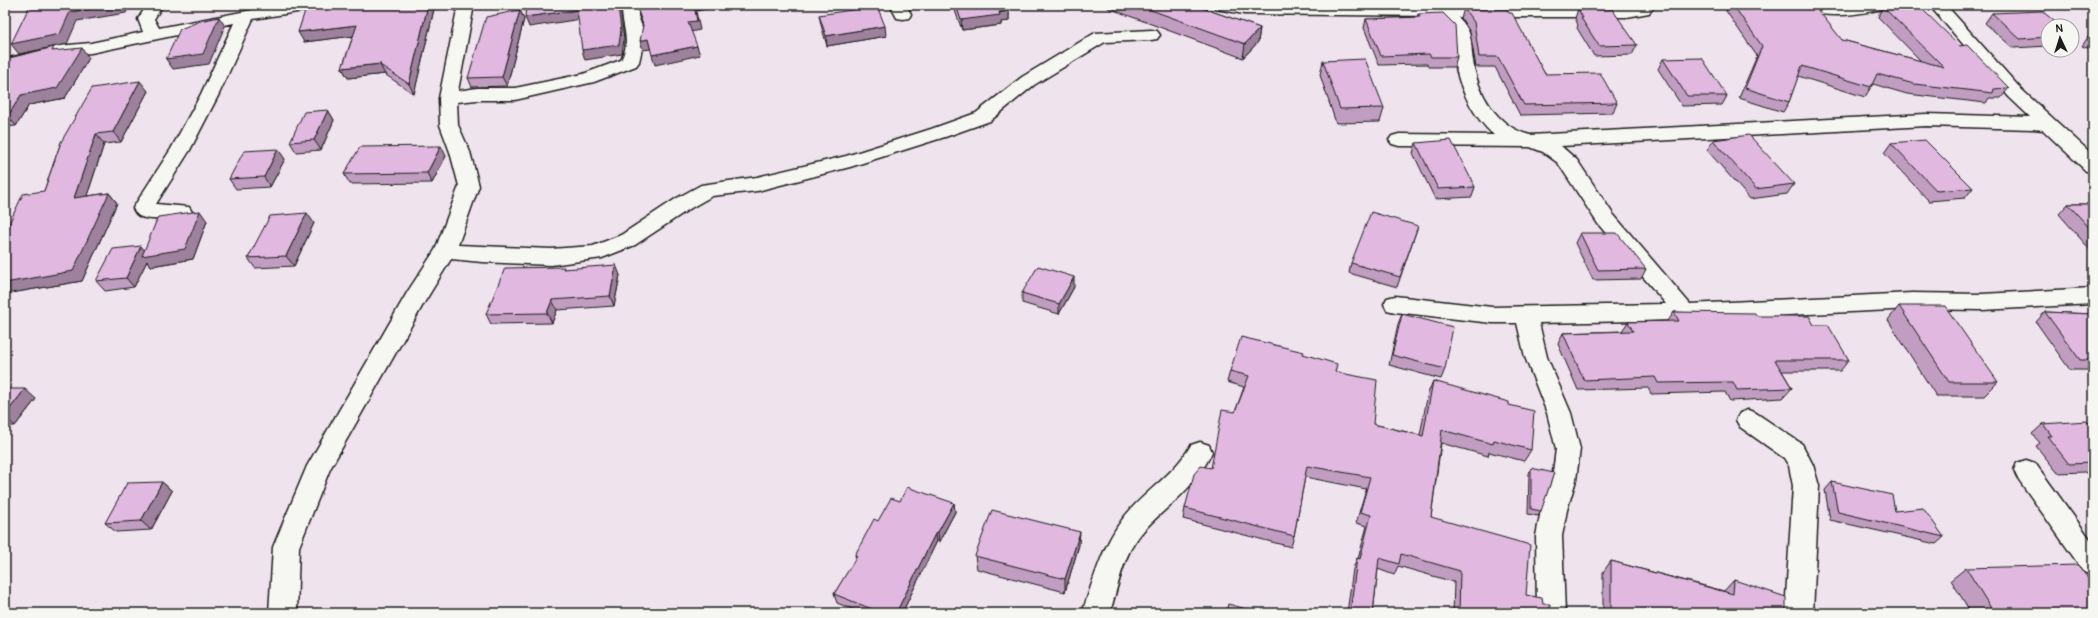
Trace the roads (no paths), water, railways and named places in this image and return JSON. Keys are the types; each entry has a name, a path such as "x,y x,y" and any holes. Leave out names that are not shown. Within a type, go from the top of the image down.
{"street":[{"path":"153,34 146,19 154,5"},
{"path":"5,64 58,51 90,48 246,15 310,5"},
{"path":"283,613 286,547 318,466 416,297 445,251 469,186 460,152 448,124 448,98 466,5"},
{"path":"448,98 477,94 515,94 588,78 627,64 630,62 636,35 630,16 630,5"},
{"path":"1222,5 1244,9 1353,8 1441,12 1538,9 1627,12 1643,9 1647,5"},
{"path":"1799,5 1828,11 1844,11 1876,5"},
{"path":"1929,8 1951,21 2015,93 2093,166"},
{"path":"1441,12 1455,22 1460,28 1464,39 1465,70 1473,93 1491,123 1506,135 1550,147 1560,153 1599,211 1685,312"},
{"path":"182,212 146,211 143,208 188,136 210,94 246,15"},
{"path":"445,251 482,255 551,256 595,253 628,240 684,203 708,190 757,184 850,161 938,133 983,117 1028,81 1101,37 1151,35"},
{"path":"1399,140 1530,141 1919,120 1962,123 2013,121 2048,124"},
{"path":"1395,304 1462,313 1492,315 1685,312 1912,301 1982,302 2093,296"},
{"path":"1526,314 1536,357 1560,413 1568,449 1564,480 1554,510 1549,536 1551,613"},
{"path":"1748,420 1793,451 1801,464 1806,486 1799,613"},
{"path":"1096,613 1120,542 1140,516 1175,485 1192,466 1200,452"},
{"path":"2026,470 2093,564"}]}
